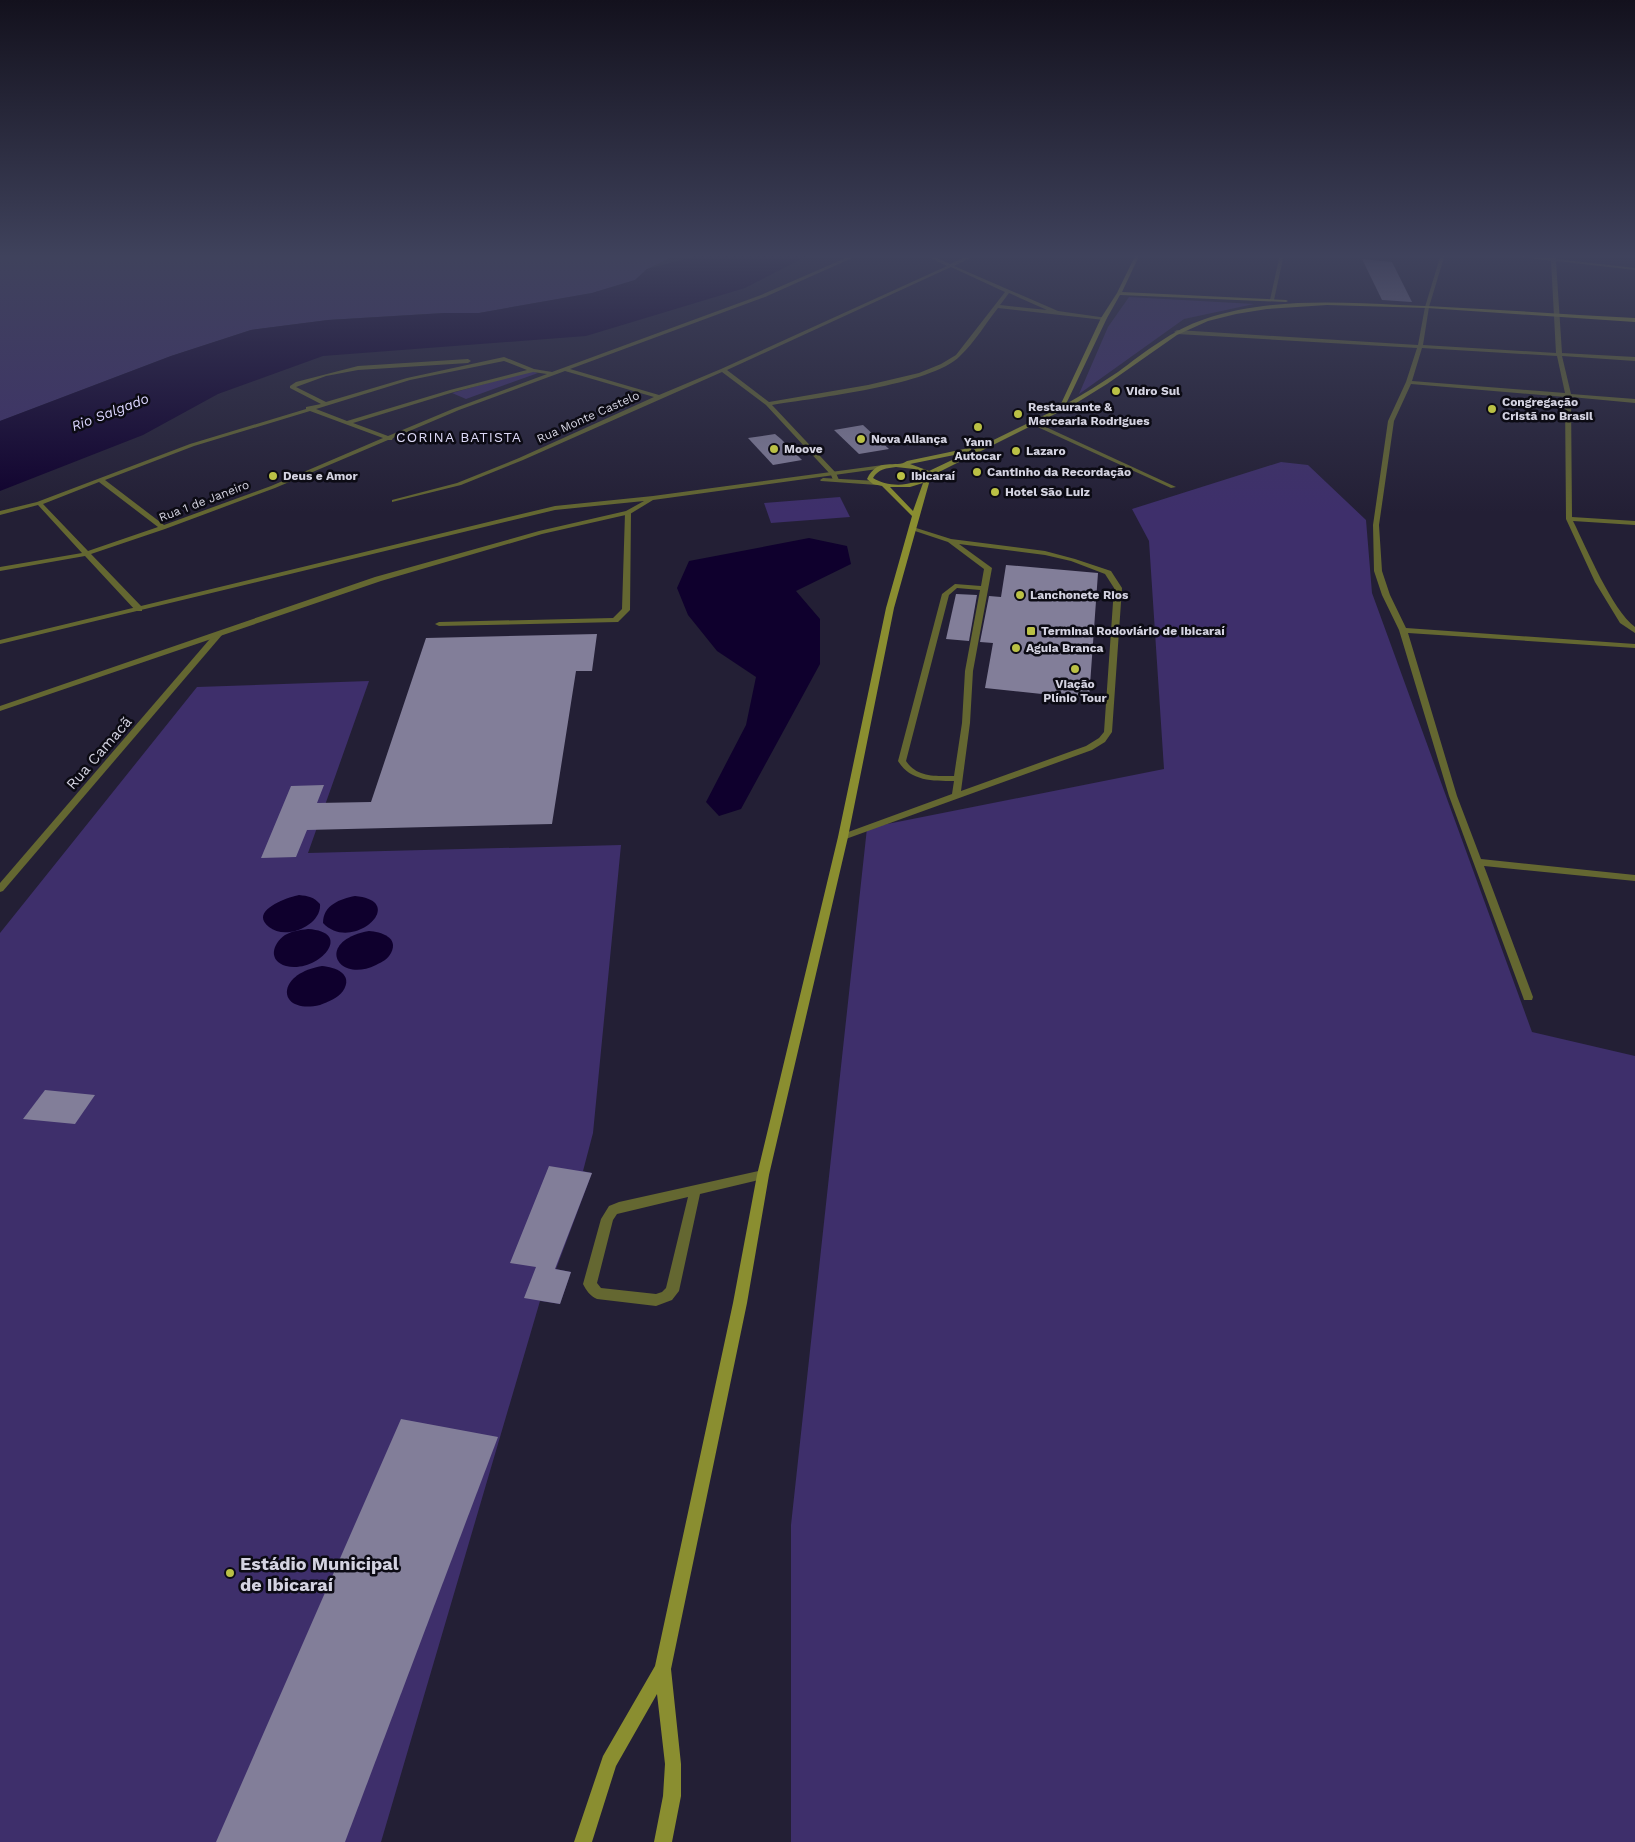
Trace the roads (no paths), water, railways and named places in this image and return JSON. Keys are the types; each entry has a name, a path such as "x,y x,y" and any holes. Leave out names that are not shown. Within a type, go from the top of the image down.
{"main road":[{"path":"1061,409 1094,340"},
{"path":"881,484 911,484 1061,409 1109,380 1165,340"},
{"path":"915,516 881,484 870,479 875,470 984,446"},
{"path":"899,465 919,467 928,476"},
{"path":"663,1842 672,1796 673,1764 663,1669 740,1303 763,1175 843,837 890,608 928,476"},
{"path":"583,1842 609,1762 663,1669"}],"street":[{"name":"Rua 1 de Janeiro","path":"0,569 86,554 163,528 273,487 457,409 643,340"},
{"name":"Rua Monte Castelo","path":"394,501 431,492 485,474 788,340"},
{"path":"768,404 900,379 937,368 951,362 971,340"},
{"path":"1306,340 1635,360"},
{"path":"1421,340 1409,382 1392,421 1376,525 1378,571 1386,596 1402,630 1453,796 1528,997"},
{"path":"1558,340 1559,355 1568,395 1568,519 1599,582 1624,623 1635,631"},
{"path":"324,403 292,387 298,383 325,375 358,368 507,359 533,370 552,374"},
{"path":"0,513 39,503 168,453 324,403 409,379 491,361"},
{"path":"564,369 659,397"},
{"path":"346,423 452,390 533,370"},
{"path":"723,370 768,404 835,477 881,484"},
{"path":"1409,382 1635,401"},
{"path":"308,408 390,439"},
{"path":"1033,423 1173,487"},
{"path":"0,642 555,508 653,498 800,479 835,477 883,467"},
{"path":"99,479 163,528"},
{"path":"0,709 378,579 541,532 628,513 653,498"},
{"path":"39,503 139,609"},
{"path":"439,624 615,620 621,617 626,610 628,513"},
{"path":"1568,519 1635,523"},
{"path":"843,837 1089,748 1102,740 1108,732 1118,588 1108,573 1073,560 1045,553 950,541 912,528"},
{"path":"950,541 988,568 968,671 966,723 956,796"},
{"path":"958,780 912,773 904,766 902,761 946,594 955,586 984,588"},
{"path":"1402,630 1635,646"},
{"name":"Rua Camacã","path":"0,889 218,635"},
{"path":"1477,862 1635,878"},
{"path":"695,1191 672,1291 667,1296 656,1300 597,1293 592,1289 590,1284 600,1247 608,1219 614,1210 619,1207 763,1175"}],"water":[{"name":"Rio Salgado","path":"220,340 534,340 323,356 218,394 143,435 0,491 0,421 171,356"},
{"path":"809,538 847,546 851,564 796,591 820,619 820,664 741,809 719,816 706,802 746,725 756,677 717,651 688,615 677,588 689,561"},
{"path":"299,895 311,897 320,904 319,912 315,918 302,929 293,931 276,931 269,927 264,921 263,916 266,910 279,902"},
{"path":"355,896 371,900 377,907 377,915 371,923 348,933 335,931 323,923 329,907 338,901"},
{"path":"308,929 322,932 329,937 330,944 327,952 319,959 298,967 280,964 274,956 277,943 285,935"},
{"path":"369,931 383,934 391,939 393,948 390,955 378,964 362,969 351,969 342,965 337,959 337,951 341,943 352,936"},
{"path":"322,966 337,970 345,976 346,985 341,993 333,1000 320,1005 306,1007 295,1004 289,999 287,992 289,984 295,977 306,970"}],"place":[{"name":"Vidro Sul","path":"1116,391"},
{"name":"Congregação Cristã no Brasil","path":"1492,409"},
{"name":"Restaurante & Mercearia Rodrigues","path":"1018,414"},
{"name":"Yann Autocar","path":"978,427"},
{"name":"Nova Aliança","path":"861,439"},
{"name":"Moove","path":"774,449"},
{"name":"Lazaro","path":"1016,451"},
{"name":"Cantinho da Recordação","path":"977,472"},
{"name":"Deus e Amor","path":"273,476"},
{"name":"Ibicaraí","path":"901,476"},
{"name":"Hotel São Luiz","path":"995,492"},
{"name":"Lanchonete Rios","path":"1020,595"},
{"name":"Terminal Rodoviário de Ibicaraí","path":"1031,631"},
{"name":"Aguia Branca","path":"1016,648"},
{"name":"Viação Plínio Tour","path":"1075,669"},
{"name":"Estádio Municipal de Ibicaraí","path":"230,1573"}],"district":[{"name":"CORINA BATISTA","path":"459,437"}]}
